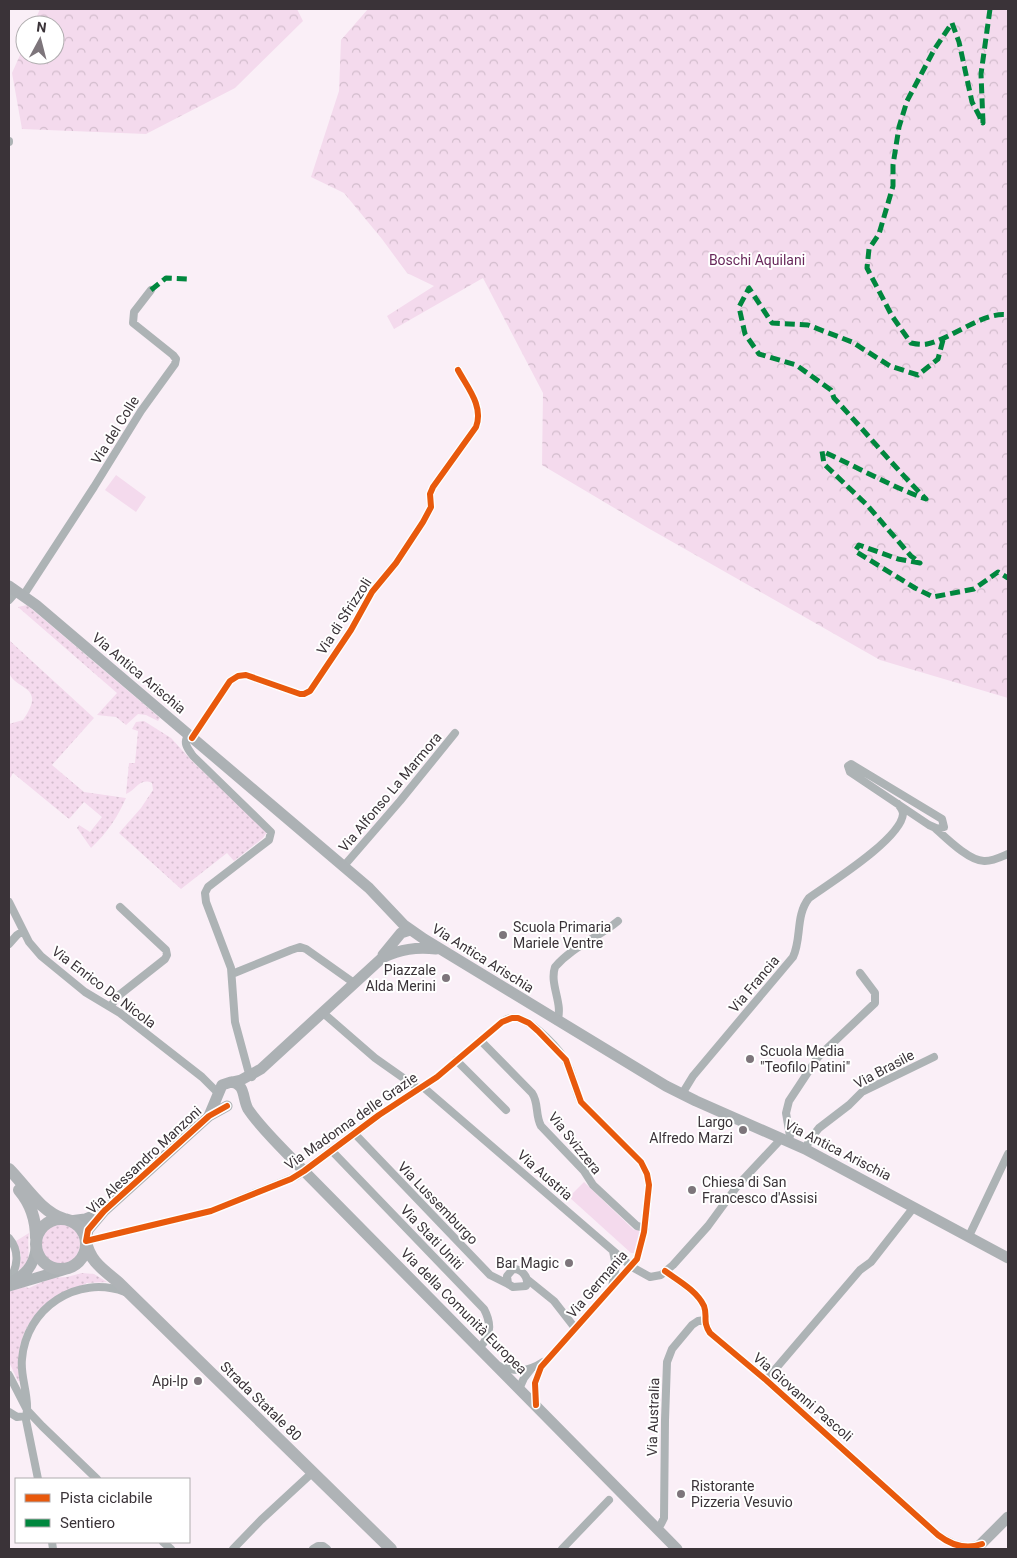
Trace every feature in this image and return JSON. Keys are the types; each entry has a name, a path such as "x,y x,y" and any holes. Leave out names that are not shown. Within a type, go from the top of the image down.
{"main road":[{"path":"9,1169 47,1211 69,1220 81,1229 86,1241 86,1248 82,1258 76,1265 66,1269 54,1269 45,1264 40,1258 36,1246 35,1226 31,1210 21,1192 9,1180"},
{"path":"36,1246 40,1230 48,1222 59,1219 69,1220"},
{"name":"Strada Statale 80","path":"86,1241 93,1259 391,1549"},
{"name":"Strada Statale 80","path":"66,1269 93,1269 109,1275"}],"street":[{"name":"Via del Colle","path":"16,591 84,503 141,410 175,364 176,359 173,354 133,323 134,312 151,290"},
{"name":"Via di Sfrizzoli","path":"191,736 230,681 238,676 250,676 300,694 310,691 351,630 372,592 396,563 423,522 431,507 430,494 433,487 476,426 479,419 478,406 458,370"},
{"path":"9,600 16,591"},
{"name":"Via Antica Arischia","path":"16,591 191,736 369,888 410,930 557,1021 682,1094 805,1149 1008,1258"},
{"name":"Via Alfonso La Marmora","path":"343,867 400,802 455,733"},
{"path":"191,736 186,739 186,744 193,756 271,832 269,840 206,890 206,902 223,944 232,974 236,1022 240,1043 252,1077"},
{"path":"950,843 942,819 854,764 849,765 848,769 850,772 935,828 950,843 972,857 983,861 1008,854"},
{"path":"897,827 903,814 902,808 898,804"},
{"name":"Via Francia","path":"682,1094 693,1076 793,957 798,944 799,918 809,898 872,853 897,827 908,819 922,820"},
{"path":"935,828 940,829 944,826"},
{"name":"Via Enrico De Nicola","path":"9,902 29,942 41,956 93,997 110,1007 202,1076 219,1094"},
{"path":"110,1007 118,996 167,956 166,950 120,907"},
{"path":"392,913 397,926 393,948"},
{"path":"557,1021 559,1012 554,983 556,967 577,947 600,935 618,921"},
{"path":"252,1077 229,1082 221,1086 219,1094 221,1101 230,1106 240,1102 252,1077 393,948 404,944 410,930"},
{"path":"9,944 23,931"},
{"path":"393,948 418,947 441,950"},
{"path":"232,974 300,948 306,950 354,983"},
{"path":"666,1271 708,1226 729,1196 790,1136 787,1107 797,1089 818,1057 875,1003 875,993 860,972"},
{"path":"525,1021 539,1010"},
{"path":"535,1027 539,1010"},
{"name":"Via Austria","path":"322,1012 368,1052 421,1088 632,1267 643,1275 653,1277 666,1271"},
{"name":"Via Madonna delle Grazie","path":"86,1241 211,1211 291,1179 391,1106 421,1088 492,1028 507,1019 514,1018 525,1021"},
{"name":"Via Germania","path":"519,1389 526,1374 535,1371 546,1360 632,1267 639,1256 645,1228 649,1185 645,1168 581,1102 566,1060 535,1027 525,1021"},
{"name":"Via Svizzera","path":"480,1040 532,1093 536,1100 538,1121 541,1126 584,1171 593,1185 637,1226 645,1228"},
{"name":"Via Brasile","path":"805,1149 819,1128 849,1105 862,1092 934,1057"},
{"path":"456,1060 506,1110"},
{"name":"Via Enrico De Nicola","path":"202,1076 214,1081 229,1082"},
{"path":"229,1082 240,1085 243,1095"},
{"name":"Via Alessandro Manzoni","path":"209,1116 219,1094"},
{"name":"Via della Comunità Europea","path":"243,1095 252,1114 304,1171 677,1549"},
{"name":"Via Alessandro Manzoni","path":"86,1241 88,1232 101,1215 209,1116 230,1106"},
{"name":"Via della Comunità Europea","path":"230,1106 252,1114"},
{"name":"Via Lussemburgo","path":"354,1133 490,1275 513,1287 526,1283"},
{"name":"Via Stati Uniti","path":"331,1150 484,1309 489,1333 486,1342 479,1348"},
{"path":"968,1236 1008,1154"},
{"path":"766,1380 860,1270 871,1262 914,1207"},
{"path":"101,1215 98,1228 102,1233 109,1236"},
{"name":"Via Alessandro Manzoni","path":"69,1220 101,1215"},
{"path":"9,1238 15,1247 17,1258 15,1270 9,1284"},
{"path":"9,1284 22,1276 30,1268 36,1246"},
{"name":"Via Germania","path":"612,1288 616,1266 613,1250"},
{"path":"9,1284 66,1269"},
{"name":"Via Lussemburgo","path":"508,1284 507,1276 515,1269 518,1270 526,1283 546,1294 554,1301 575,1328"},
{"name":"Via Giovanni Pascoli","path":"666,1271 699,1298 705,1310 705,1320 710,1333 766,1380 938,1535 958,1547 979,1546"},
{"path":"38,1478 26,1413 22,1360 25,1341 34,1321 50,1304 70,1292 87,1287 106,1288 130,1294"},
{"name":"Via Australia","path":"656,1528 664,1518 665,1392 668,1357 672,1348 692,1325 698,1321 705,1320"},
{"name":"Via Germania","path":"493,1363 517,1371 535,1371"},
{"path":"535,1371 536,1405"},
{"path":"9,1375 26,1413 96,1478"},
{"path":"14,1386 20,1387 23,1381"},
{"path":"9,1412 17,1416 26,1413"},
{"path":"233,1549 312,1472"},
{"path":"562,1549 609,1500"},
{"path":"979,1546 1008,1517"},
{"name":"Via Giovanni Pascoli","path":"938,1535 947,1549"},
{"path":"313,1549 323,1546 326,1549"}],"green space":[{"path":"40,9 297,9 303,21 235,88 146,134 22,129 12,73 16,65 65,65 65,15 37,15"},
{"name":"Boschi Aquilani","path":"368,9 1008,9 1008,698 880,660 648,528 542,465 543,393 483,278 394,329 387,316 434,286 407,273 344,193 311,177 339,91 341,40"},
{"path":"116,475 146,497 136,512 105,490"},
{"path":"27,605 160,718 158,721 146,715 138,714 126,725 116,717 97,715 117,693 18,607"},
{"path":"9,640 94,718 52,765 84,792 126,798 111,825 91,848 77,828 79,825 90,832 102,817 84,802 69,819 13,773 9,780 9,724 23,720 32,700 31,694 12,678 9,672"},
{"path":"144,721 171,738 192,761 267,832 263,838 234,861 227,853 181,889 119,833 141,808 153,790 152,783 144,782 126,794 129,763 135,763 138,731 132,729 136,722"},
{"path":"584,1182 634,1230 636,1228 642,1234 640,1253 631,1253 569,1197"},
{"path":"56,1224 64,1224 71,1227 77,1233 80,1244 77,1255 71,1261 64,1264 56,1264 49,1261 43,1255 40,1248 40,1240 43,1233 49,1227"},
{"path":"29,1233 28,1258 24,1267 19,1271 21,1255 16,1241"},
{"path":"82,1273 94,1274 107,1282 86,1283 73,1288 60,1294 39,1311 30,1322 20,1347 21,1381 18,1381 9,1362 9,1291 24,1287 29,1288 51,1278 67,1277"}],"marked path":[{"path":"990,9 981,74 983,123 972,102 959,42 952,23 934,50 907,101 899,127 893,165 893,186 879,234 869,249 867,268 892,316 911,343 927,344 947,337 988,317 1008,315"},
{"path":"151,290 166,278 188,279"},
{"path":"943,340 938,359 918,375 890,366 852,342 808,325 772,323 749,288 739,307 745,334 759,354 796,365 831,390 834,398 926,499 822,451 824,464 867,505 911,556 920,563 898,559 859,545 855,551 933,597 974,589 998,572 1008,578"}],"cycle path":[{"path":"192,738 230,681 238,676 246,675 300,694 310,691 351,630 372,592 396,563 423,522 431,507 430,494 433,487 476,427 478,419 476,404 458,370"},
{"path":"227,1106 209,1116 104,1211 88,1230 86,1241 211,1211 291,1179 379,1115 437,1077 502,1022 518,1018 529,1023 538,1031 566,1060 581,1102 641,1162 647,1174 649,1185 644,1232 637,1259 541,1367 535,1383 536,1405"},
{"path":"665,1271 687,1287 701,1301 705,1310 706,1325 710,1333 766,1380 938,1535 959,1546 970,1547 982,1544"}],"place":[{"name":"Scuola Primaria Mariele Ventre","path":"503,935"},
{"name":"Piazzale Alda Merini","path":"446,978"},
{"name":"Scuola Media \"Teofilo Patini\"","path":"750,1059"},
{"name":"Largo Alfredo Marzi","path":"743,1130"},
{"name":"Chiesa di San Francesco d'Assisi","path":"692,1190"},
{"name":"Bar Magic","path":"569,1263"},
{"name":"Api-Ip","path":"198,1381"},
{"name":"Ristorante Pizzeria Vesuvio","path":"681,1494"}]}
